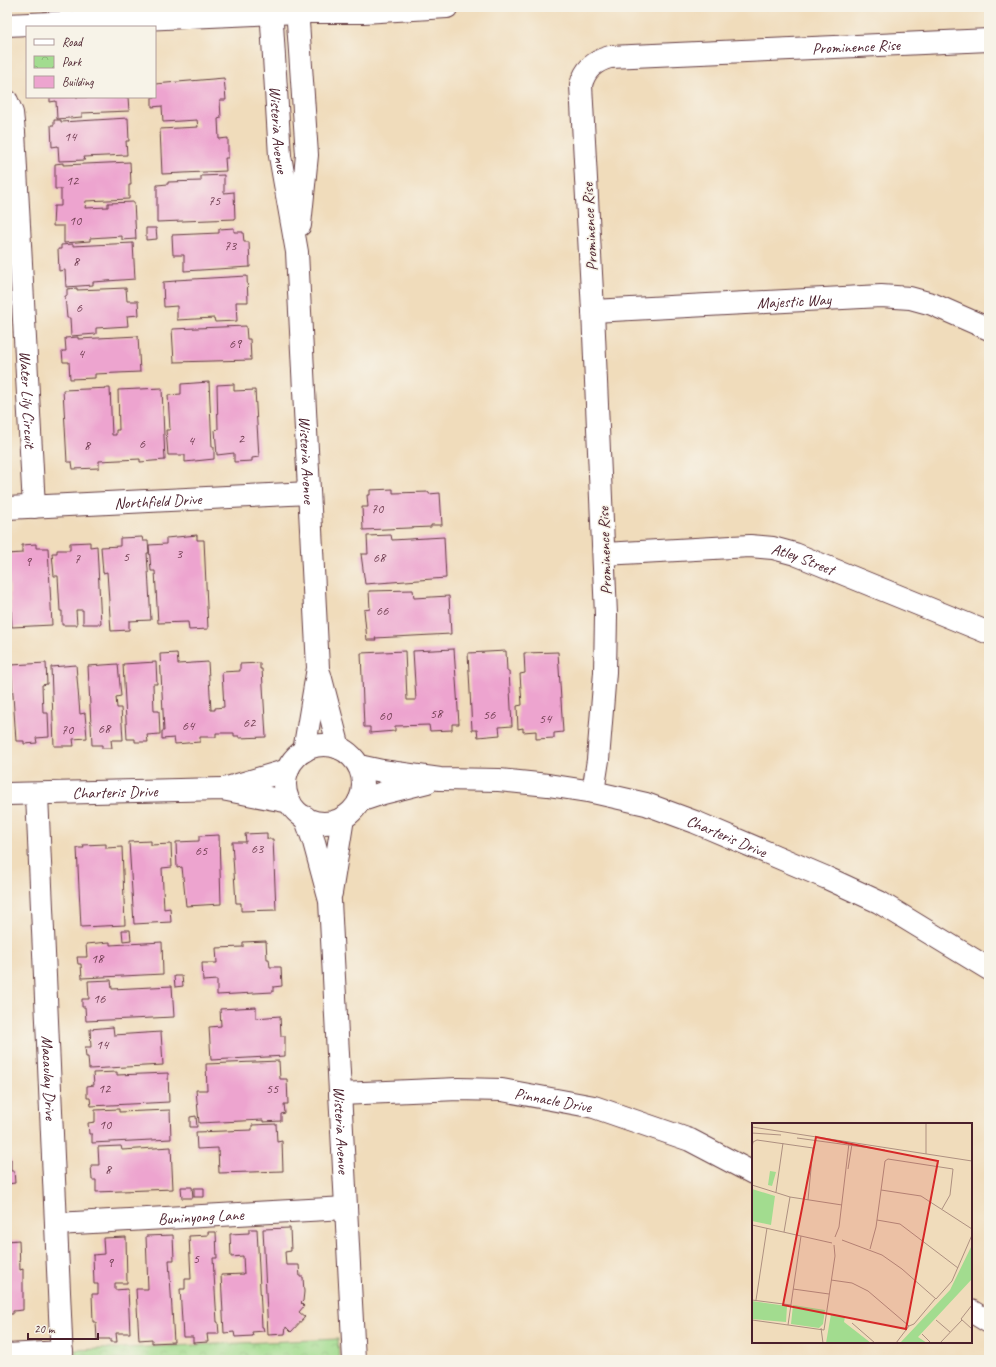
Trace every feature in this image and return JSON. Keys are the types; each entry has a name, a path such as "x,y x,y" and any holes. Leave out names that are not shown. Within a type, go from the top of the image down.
{"street":[{"path":"7,25 271,10 363,12 447,7"},
{"name":"Wisteria Avenue","path":"271,10 280,156 297,252 318,668 339,748"},
{"name":"Wisteria Avenue","path":"297,252 307,155 298,10"},
{"name":"Prominence Rise","path":"593,792 598,760 605,672 606,615 593,310 581,85 582,78 589,68 598,60 610,57 989,40"},
{"name":"Water Lily Circuit","path":"7,101 12,113 14,132 34,507"},
{"name":"Majestic Way","path":"593,310 881,296 910,298 932,304 989,329"},
{"name":"Northfield Drive","path":"7,508 309,493"},
{"name":"Atley Street","path":"604,554 750,546 773,548 795,554 989,633"},
{"name":"Wisteria Avenue","path":"304,751 318,668"},
{"path":"328,745 339,748 354,759 359,766 363,790 359,801 349,814 343,818 330,822 317,822 297,810 286,792 285,781 291,762 304,751 315,746 328,745"},
{"name":"Charteris Drive","path":"359,766 382,772 440,779 499,780 593,792 646,804 828,878 879,902 989,969"},
{"name":"Charteris Drive","path":"7,794 37,795 222,789 288,770"},
{"name":"Charteris Drive","path":"359,801 383,793 440,779"},
{"name":"Charteris Drive","path":"222,789 297,810"},
{"name":"Macaulay Drive","path":"37,795 62,1356"},
{"name":"Wisteria Avenue","path":"297,810 330,901"},
{"name":"Wisteria Avenue","path":"343,818 330,901 354,1360"},
{"name":"Pinnacle Drive","path":"340,1094 458,1088 502,1090 594,1107 690,1140 752,1172"},
{"name":"Buninyong Lane","path":"56,1224 346,1208"},
{"path":"972,1312 989,1322"},
{"path":"7,1355 62,1356"}],"green space":[{"path":"338,1339 339,1360 76,1360 75,1350"}],"building":[{"path":"224,78 226,100 220,100 221,118 218,119 219,139 228,138 228,158 225,158 226,171 162,174 160,129 198,127 197,120 163,122 162,106 152,107 152,98 156,98 156,84"},
{"path":"50,98 128,98 129,111 82,113 82,117 57,119 56,101 50,102"},
{"path":"128,118 129,141 126,141 127,155 84,157 85,160 59,161 58,146 52,147 51,125 54,125 54,120 61,120 61,122"},
{"path":"130,162 131,185 129,185 129,199 86,201 85,208 108,207 108,203 134,202 136,239 122,240 122,236 90,238 90,241 64,243 64,226 53,226 54,206 61,206 61,189 55,189 55,164 63,163 63,165"},
{"path":"224,175 224,193 234,192 235,219 157,222 157,185 168,184 168,182 201,181 201,176"},
{"path":"146,228 156,228 157,239 146,240"},
{"path":"234,228 234,232 243,232 244,242 249,242 250,267 184,271 184,255 173,255 172,235 219,233 219,229"},
{"path":"133,243 135,279 93,282 93,285 66,287 65,270 59,271 58,249 61,249 61,245 73,244 73,246"},
{"path":"247,276 248,302 236,302 237,321 215,322 214,318 177,320 177,306 164,307 163,282"},
{"path":"77,288 77,290 126,288 127,301 138,301 139,315 127,316 128,326 96,328 96,334 71,336 70,318 67,318 65,296 67,296 67,289"},
{"path":"246,326 247,339 250,339 251,360 174,362 172,329"},
{"path":"138,336 140,372 95,374 95,378 70,379 69,362 63,362 62,351 66,351 65,338 78,337 78,339"},
{"path":"209,382 212,447 214,447 214,459 185,462 185,455 168,455 166,430 170,430 168,395 181,394 181,384"},
{"path":"234,384 234,391 255,390 259,457 252,458 252,461 234,462 234,453 217,455 215,430 218,429 217,385"},
{"path":"110,388 112,435 116,435 116,430 119,430 118,390 162,388 165,460 140,462 140,459 99,461 99,468 73,469 72,462 67,462 63,390"},
{"path":"393,489 393,493 440,493 442,525 431,525 431,527 363,530 362,507 368,507 367,495 370,495 370,490"},
{"path":"197,535 197,540 204,540 208,629 189,630 188,622 158,623 155,571 151,571 149,545 166,544 166,538"},
{"path":"391,535 392,540 444,537 446,578 365,584 361,554 368,554 367,536"},
{"path":"142,537 143,541 148,541 149,553 147,553 151,620 129,621 129,630 111,631 107,572 103,573 101,547 120,546 120,538"},
{"path":"90,542 90,547 97,546 101,624 83,624 83,610 76,610 77,625 62,625 58,576 54,576 52,553 57,553 57,550 70,550 70,543"},
{"path":"36,544 36,548 48,548 52,625 12,627 9,577 7,578 7,554 22,553 22,545"},
{"path":"413,590 414,598 449,596 451,634 375,638 376,640 367,640 364,610 370,609 369,591"},
{"path":"454,649 459,724 452,724 452,730 430,731 429,725 395,726 395,731 370,733 370,727 364,727 361,653 405,651 407,700 416,700 413,651"},
{"path":"506,651 507,671 509,671 512,726 499,727 500,735 478,737 477,730 472,730 468,653"},
{"path":"558,652 563,732 554,733 554,738 536,739 536,731 523,732 523,728 518,729 517,706 522,705 520,674 525,673 524,653"},
{"path":"177,653 178,664 208,662 211,710 224,707 222,672 240,671 240,664 260,663 260,669 262,669 266,737 239,738 239,736 234,736 234,733 216,733 216,737 200,737 200,742 175,744 174,738 162,739 162,731 164,731 160,654"},
{"path":"156,662 157,684 153,684 154,711 159,711 160,734 147,735 148,742 135,742 135,739 127,739 123,664"},
{"path":"46,663 47,684 42,685 43,713 48,713 49,737 36,738 37,743 24,744 24,741 16,741 11,665"},
{"path":"118,664 121,696 116,697 117,708 121,708 123,740 111,740 112,748 102,748 102,745 92,745 88,666"},
{"path":"76,665 80,714 85,713 87,738 73,739 74,746 54,746 51,667"},
{"path":"267,833 267,839 273,839 276,910 241,911 241,903 236,903 232,842 246,842 245,834"},
{"path":"219,835 221,904 186,906 182,867 177,868 176,842 199,841 199,836"},
{"path":"151,841 151,845 171,844 172,867 162,868 164,909 170,908 171,922 134,924 129,842"},
{"path":"106,844 106,848 122,847 125,925 81,927 77,848 84,848 83,845"},
{"path":"122,930 130,930 131,940 123,941"},
{"path":"266,941 267,959 269,959 270,967 281,967 282,986 273,987 273,992 217,995 217,980 203,981 202,963 217,963 216,948 243,947 243,942"},
{"path":"110,942 110,945 162,942 163,974 82,978 81,964 78,964 77,957 87,957 86,944"},
{"path":"174,976 182,976 183,986 175,987"},
{"path":"111,980 112,989 172,986 174,1017 86,1021 85,1007 82,1007 82,999 89,999 88,981"},
{"path":"256,1007 256,1018 280,1016 281,1036 285,1036 285,1056 211,1060 209,1027 221,1026 220,1009"},
{"path":"113,1027 114,1035 161,1032 163,1065 89,1069 85,1047 91,1047 90,1029"},
{"path":"279,1061 280,1079 287,1079 288,1104 284,1104 285,1113 281,1114 281,1121 263,1122 263,1120 199,1123 196,1090 207,1090 206,1064"},
{"path":"117,1072 117,1075 168,1073 169,1102 91,1106 90,1098 87,1098 87,1086 94,1085 93,1073"},
{"path":"119,1109 119,1112 170,1110 171,1139 92,1143 92,1134 89,1134 88,1123 95,1122 95,1110"},
{"path":"196,1116 197,1127 190,1127 190,1117"},
{"path":"276,1124 277,1142 282,1141 283,1171 219,1173 218,1148 197,1149 196,1132 252,1130 252,1125"},
{"path":"121,1146 122,1150 171,1147 173,1189 96,1192 96,1180 92,1180 91,1165 99,1165 98,1147"},
{"path":"7,1159 11,1159 11,1171 14,1171 15,1183 7,1184"},
{"path":"181,1187 192,1187 193,1198 182,1198"},
{"path":"194,1188 204,1188 204,1197 194,1197"},
{"path":"290,1228 291,1251 285,1252 286,1265 299,1265 300,1277 303,1277 304,1292 303,1301 301,1303 304,1306 299,1312 305,1317 291,1332 286,1327 285,1334 268,1335 263,1229"},
{"path":"249,1229 257,1229 262,1327 264,1331 252,1332 253,1336 235,1337 234,1332 224,1333 221,1275 244,1274 243,1256 231,1257 230,1234 249,1233"},
{"path":"208,1232 216,1232 217,1258 213,1258 219,1334 207,1334 208,1342 193,1343 193,1337 183,1337 180,1289 185,1289 185,1279 191,1279 189,1236 208,1235"},
{"path":"173,1235 174,1260 169,1260 174,1342 152,1343 152,1339 139,1340 136,1289 148,1289 146,1236"},
{"path":"126,1237 127,1283 115,1283 115,1290 128,1289 130,1333 116,1333 117,1342 110,1342 110,1339 97,1339 96,1322 93,1322 92,1294 98,1294 98,1284 94,1284 93,1255 104,1254 103,1238"},
{"path":"19,1240 20,1270 23,1269 23,1310 13,1311 13,1314 7,1314 7,1241"}]}
